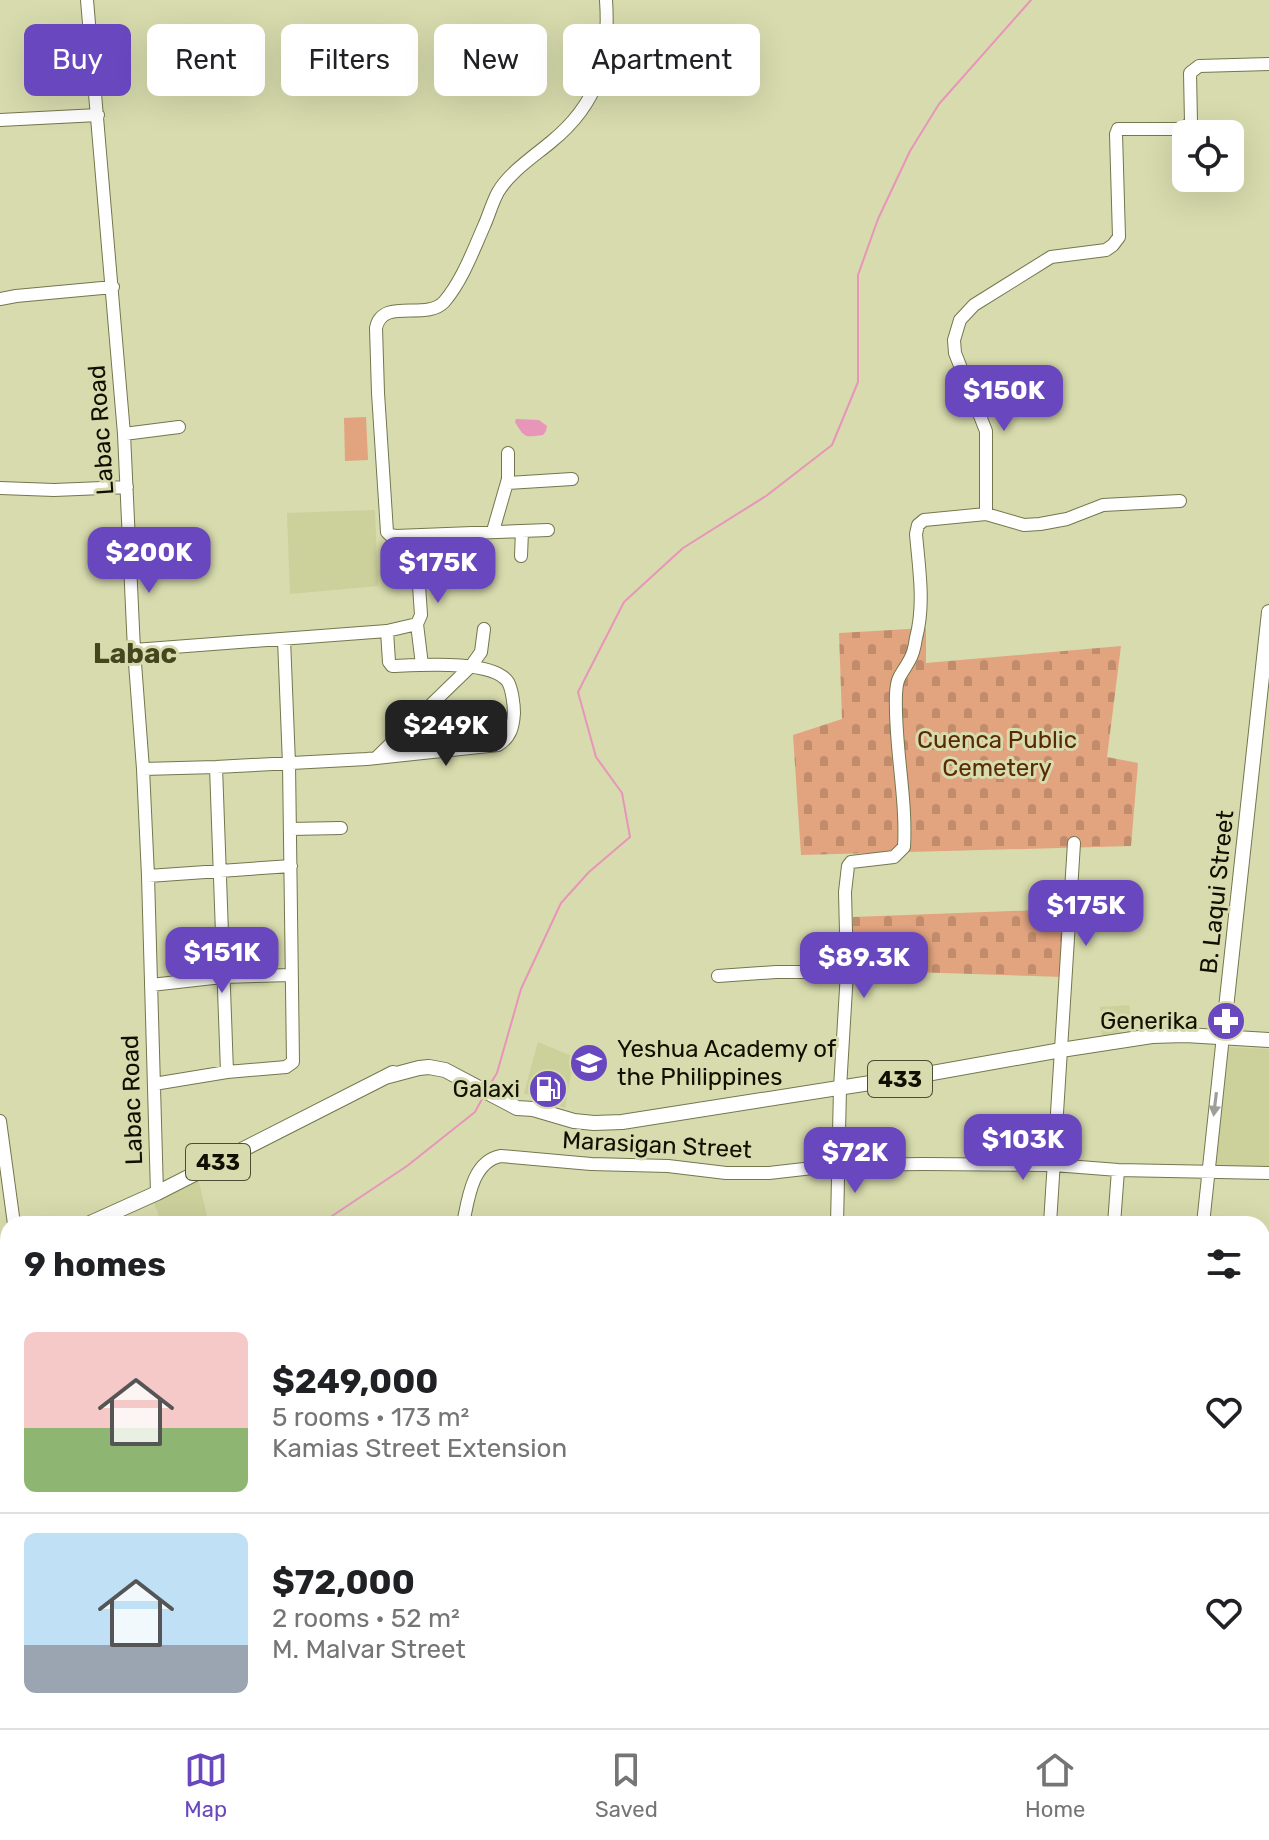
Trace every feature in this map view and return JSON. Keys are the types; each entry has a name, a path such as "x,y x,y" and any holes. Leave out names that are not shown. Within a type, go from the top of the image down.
{"main road":[{"name":"B. Laqui Street","path":"1223,1036 1269,612"},
{"name":"433","path":"106,1216 385,1077 429,1067 460,1071 523,1106 574,1121 594,1123 622,1122 1152,1036 1223,1036 1269,1040"}],"street":[{"name":"Labac Road","path":"87,0 124,434 148,876 157,1193"},
{"path":"548,530 396,536 387,532 378,393 378,320 394,311 431,310 440,306 459,279 505,182 577,117 596,87 605,58 606,0"},
{"path":"986,514 986,431 955,353 954,340 960,320 974,305 1051,257 1106,250 1113,245 1119,237 1118,129 1183,129 1189,126 1190,73 1199,66 1269,64"},
{"path":"0,120 98,115"},
{"path":"0,299 113,287"},
{"path":"124,434 179,427"},
{"path":"493,531 507,483 508,453"},
{"path":"507,483 572,479"},
{"path":"0,488 54,490 127,487"},
{"path":"837,1216 848,866 851,862 894,857 904,847 896,695 899,674 910,660 921,609 918,525 924,520 986,514 1024,525 1040,524 1067,519 1103,505 1180,501"},
{"path":"521,556 522,531"},
{"path":"422,665 417,624 421,615 419,585 432,569 433,535"},
{"path":"134,650 387,631 417,624"},
{"path":"377,757 471,666 481,652 484,629"},
{"path":"143,769 289,764 377,757 498,745 506,740 511,731 514,709 509,683 501,675 471,666 392,666 389,662 387,631"},
{"path":"154,1084 227,1072 286,1067 293,1062 284,639"},
{"path":"216,767 227,1072"},
{"path":"290,829 341,828"},
{"path":"1051,1216 1074,843"},
{"path":"148,876 291,866"},
{"path":"718,976 760,972 847,972"},
{"path":"151,985 222,977 291,975"},
{"name":"B. Laqui Street","path":"1204,1216 1223,1036"},
{"path":"0,1121 13,1216"},
{"name":"Marasigan Street","path":"465,1216 473,1183 482,1167 490,1158 501,1156 591,1164 668,1166 726,1173 769,1173 839,1165 1054,1165 1118,1170 1269,1173"},
{"path":"1115,1216 1118,1170"},
{"path":"479,1728 522,1728"}],"shaded area":[{"path":"516,419 539,420 547,426 546,431 543,435 526,436"},
{"path":"375,510 378,586 290,594 287,513"},
{"path":"1129,1005 1133,1035 1102,1039 1100,1007"},
{"path":"538,1042 574,1057 565,1108 524,1093"},
{"path":"1224,1047 1269,1049 1269,1169 1211,1168"},
{"path":"198,1178 207,1216 159,1216 153,1200"}],"green space":[{"path":"366,417 368,460 345,461 344,418"},
{"name":"Cuenca Public Cemetery","path":"926,628 926,663 1121,646 1107,757 1138,763 1131,846 801,855 793,735 842,719 839,633"},
{"path":"1068,909 1064,977 851,970 853,917"}],"waterway":[{"path":"489,1086 497,1073 521,989 561,903 589,872 630,837 622,793 596,757 578,692 624,602 683,548 766,496 832,445 858,382 858,275 878,219 910,151 939,104 1031,0"},
{"path":"332,1216 407,1166 475,1112 482,1099"}],"place":[{"name":"Generika","path":"1226,1021"},
{"name":"Yeshua Academy of the Philippines","path":"589,1063"},
{"name":"Galaxi","path":"548,1089"}],"district":[{"name":"Labac","path":"135,653"}]}
